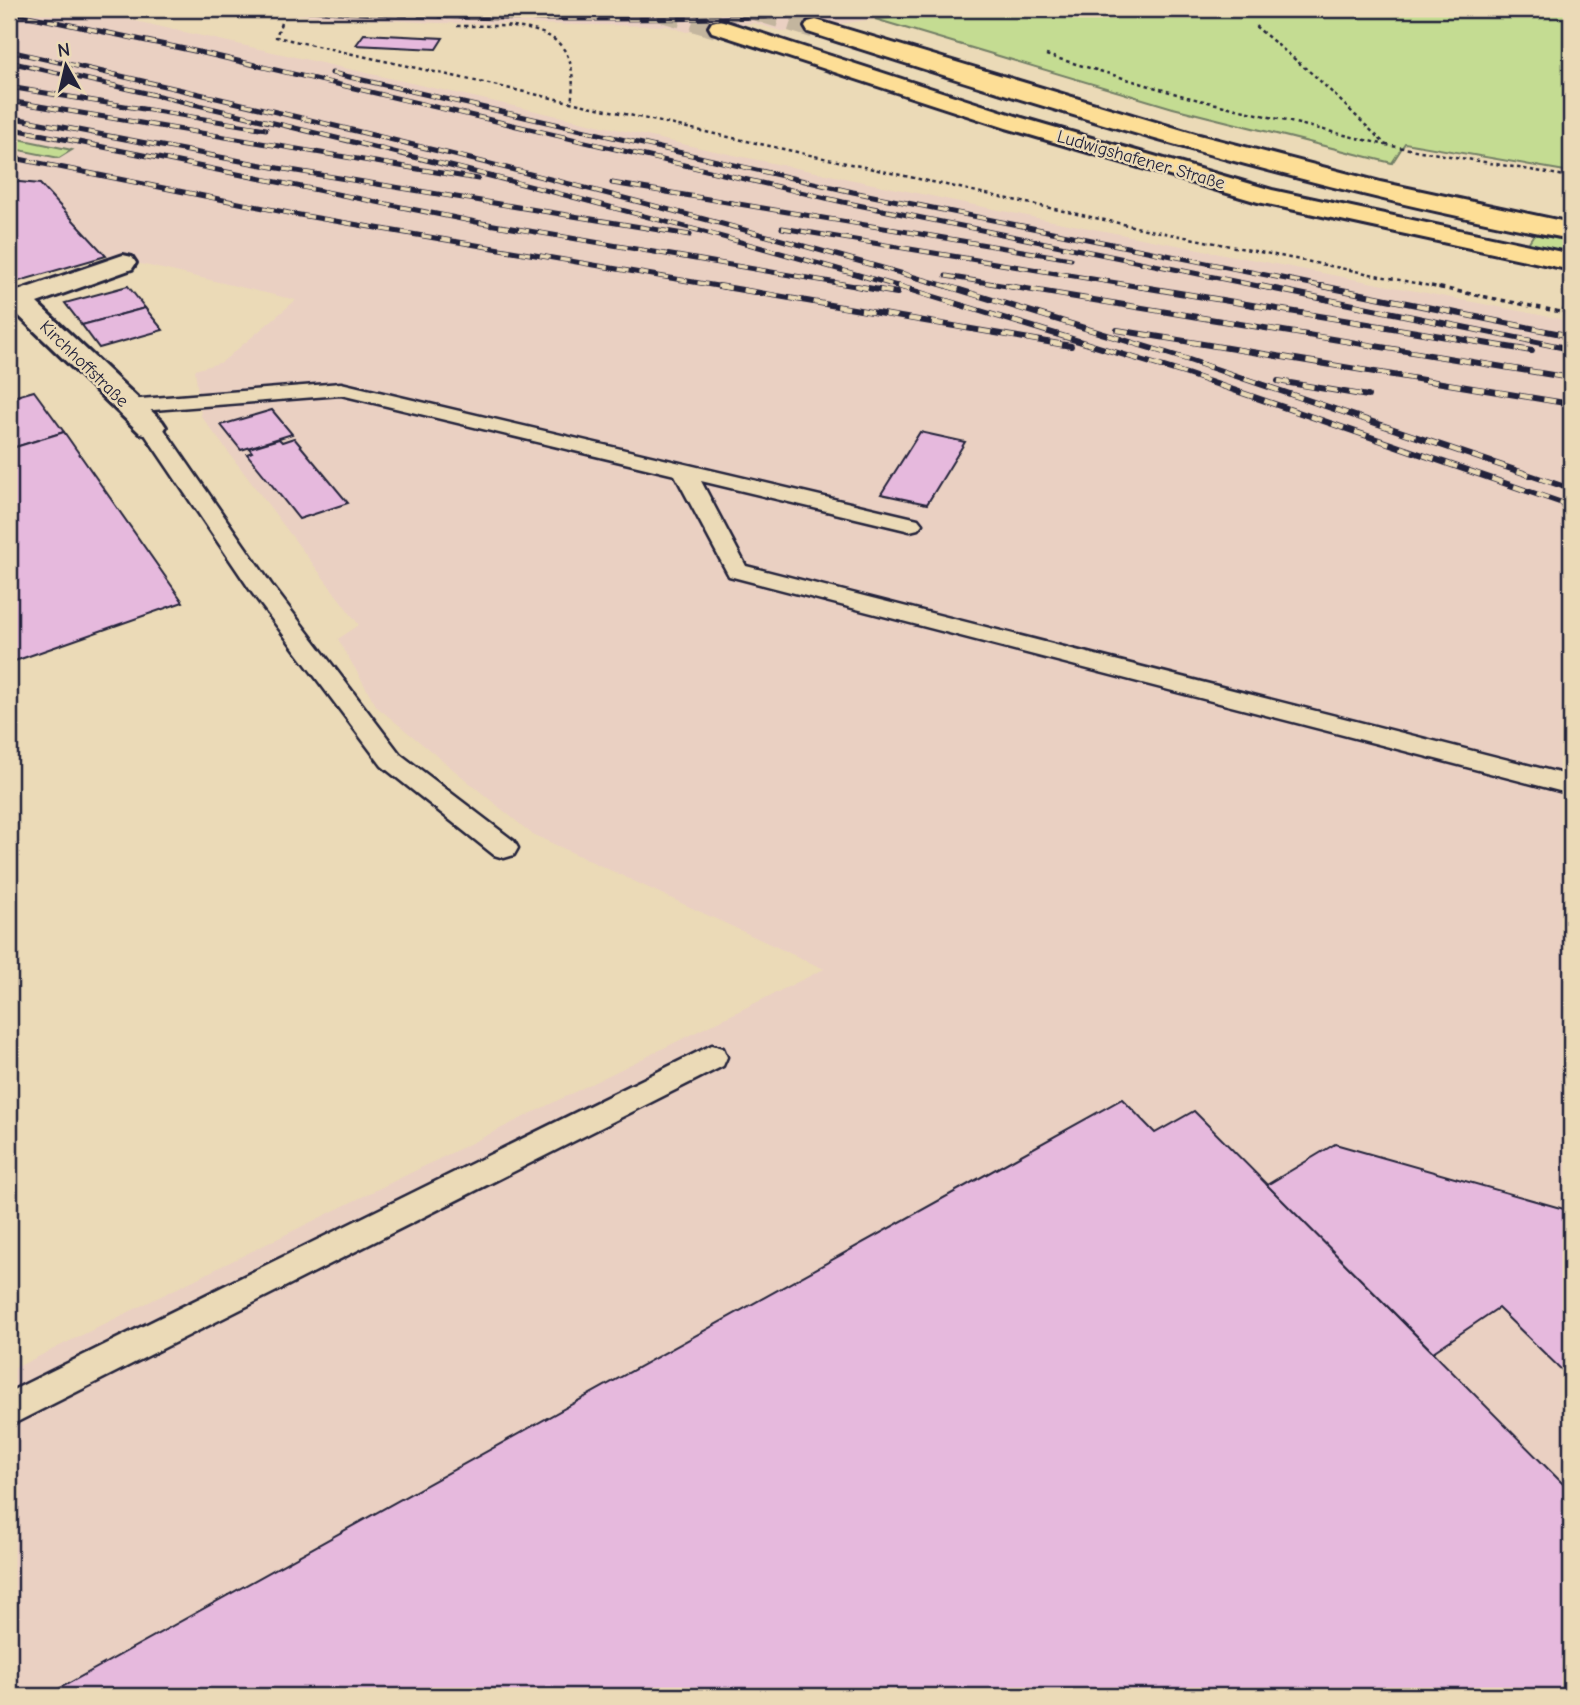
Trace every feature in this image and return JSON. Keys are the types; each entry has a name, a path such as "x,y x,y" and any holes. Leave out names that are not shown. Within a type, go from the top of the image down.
{"main road":[{"name":"Ludwigshafener Straße","path":"720,27 1014,123 1267,197 1571,262"},
{"name":"Ludwigshafener Straße","path":"816,27 1074,109 1281,167 1471,212 1571,231"}],"street":[{"path":"13,301 122,263"},
{"name":"Kirchhoffstraße","path":"13,301 151,428"}],"lane":[{"path":"128,406 341,389 910,524"},
{"path":"151,428 262,589 391,760 504,848"},
{"path":"684,471 737,571 1571,785"},
{"path":"9,1410 712,1057"}],"path":[{"path":"281,23 276,37 1145,229 1571,314"},
{"path":"1254,24 1317,77 1386,145"},
{"path":"457,26 522,28 556,39 568,53 575,73 571,103"},
{"path":"1046,55 1187,97 1386,145 1571,177"},
{"path":"1563,313 1571,287"}],"shaded area":[{"path":"9,9 82,9 700,148 1037,218 1571,321 1571,1696 9,1696 9,1371 824,969 532,834 377,707 338,639 359,625 201,416 195,370 222,362 296,300 106,256 9,284 9,148 59,158 71,150 9,137"},
{"path":"194,9 1029,9 875,19 784,32 754,23 686,32 667,26 437,23"}],"green space":[{"path":"1029,9 1571,9 1571,172 1405,143 1392,163 1173,108 875,19"},
{"path":"9,137 72,150 59,158 9,148"},
{"path":"1534,234 1571,241 1571,253 1527,245"}],"building":[{"path":"364,34 443,38 436,49 356,45"},
{"path":"9,181 40,184 106,256 9,284"},
{"path":"128,286 145,308 82,325 65,303"},
{"path":"145,308 163,330 99,348 82,325"},
{"path":"34,391 64,432 9,449 9,398"},
{"path":"272,410 292,434 241,450 221,425"},
{"path":"64,432 183,602 9,663 9,449"},
{"path":"920,432 965,442 927,504 881,494"},
{"path":"294,438 348,503 299,519 247,454 252,452 249,448 279,439 282,442"},
{"path":"1122,1099 1155,1133 1194,1111 1571,1492 1571,1696 46,1696"},
{"path":"1335,1144 1571,1211 1571,1379 1498,1308 1433,1352 1267,1185"}],"tunnel":[{"path":"659,9 720,27"},
{"path":"757,9 816,27"}],"railway":[{"path":"288,9 536,19 783,16 948,9"},
{"path":"9,12 199,52 843,202 1268,288"},
{"path":"9,51 483,162 953,288"},
{"path":"9,62 458,168 682,226 904,288"},
{"path":"332,73 853,192 1331,288"},
{"path":"9,87 266,129"},
{"path":"9,101 478,179"},
{"path":"9,117 278,168 690,235"},
{"path":"9,128 476,222 867,288"},
{"path":"9,157 294,214 729,288"},
{"path":"612,183 1071,259"},
{"path":"782,228 1147,288"},
{"path":"946,276 1019,288"},
{"path":"719,286 1071,346"},
{"path":"856,286 897,293"},
{"path":"898,286 1187,374 1571,506"},
{"path":"947,286 1186,359 1571,489"},
{"path":"1008,286 1571,378"},
{"path":"1137,286 1532,351"},
{"path":"1260,286 1571,349"},
{"path":"1322,286 1571,336"},
{"path":"1117,330 1571,404"},
{"path":"1278,381 1368,396"}]}
